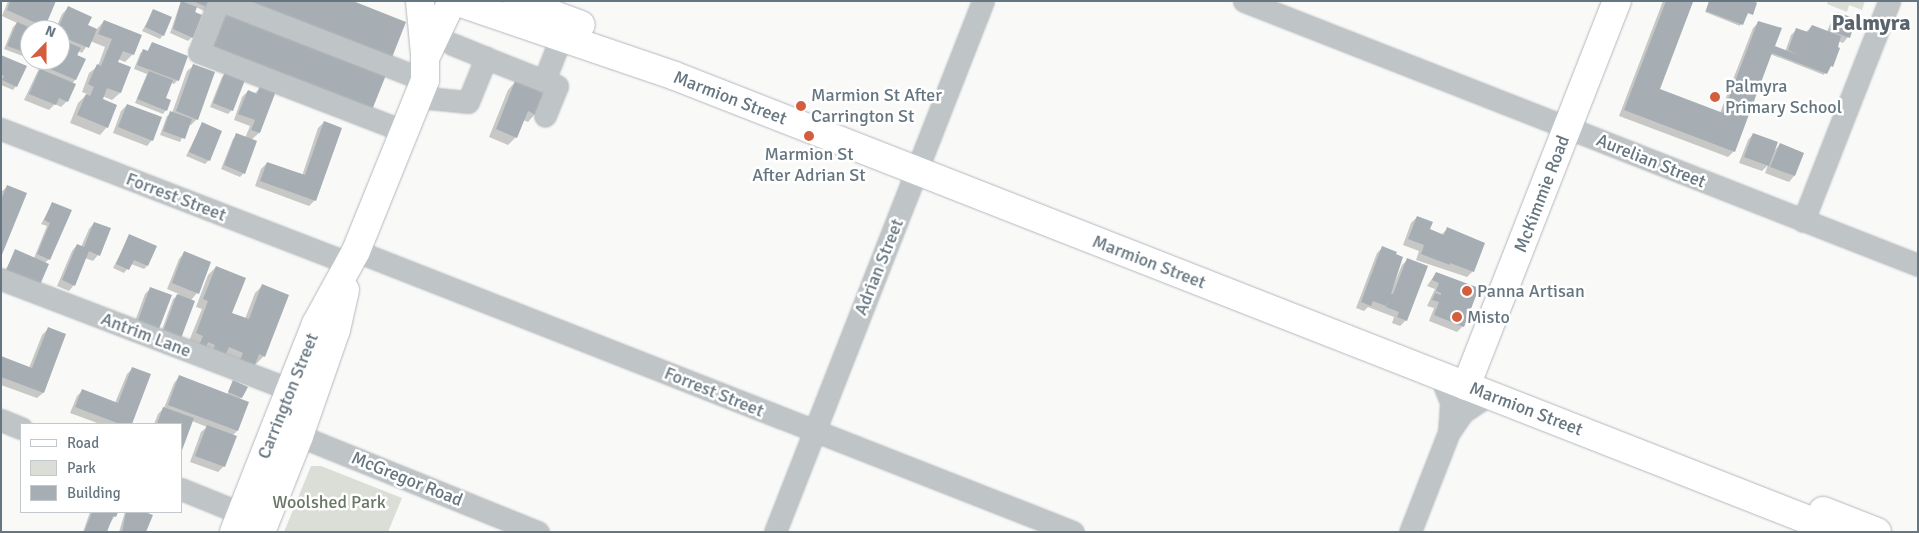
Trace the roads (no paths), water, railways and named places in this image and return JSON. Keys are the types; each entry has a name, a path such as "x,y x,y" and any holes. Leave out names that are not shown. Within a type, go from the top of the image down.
{"main road":[{"path":"420,1 423,79"},
{"name":"Marmion Street","path":"517,1 1440,375 1475,385 1877,532"},
{"name":"McKimmie Road","path":"1475,385 1568,128 1617,1"},
{"name":"Carrington Street","path":"423,79 442,64 452,44 462,3"},
{"name":"Carrington Street","path":"250,525 287,431 336,330 354,257 423,79 462,3"},
{"name":"Marmion Street","path":"462,3 675,76 918,165 1475,385 1839,532"},
{"name":"Carrington Street","path":"287,431 291,390 316,324 354,257"}],"street":[{"path":"404,131 199,52 220,1 423,79 468,102 486,58"},
{"name":"Adrian Street","path":"775,532 983,1"},
{"name":"Aurelian Street","path":"1244,1 1918,265"},
{"path":"1803,221 1889,1"},
{"path":"544,81 562,37"},
{"path":"452,44 556,86 545,116"},
{"name":"Forrest Street","path":"1,129 354,257 814,431 1073,532"},
{"name":"Antrim Lane","path":"1,279 291,390"},
{"path":"1440,375 1451,402 1449,432"},
{"path":"1410,532 1449,432 1463,412 1475,385"},
{"path":"1,420 20,428"},
{"name":"McGregor Road","path":"287,431 538,532"},
{"path":"182,490 250,525"}],"place":[{"name":"Palmyra Primary School","path":"1715,97"},
{"name":"Marmion St After Carrington St","path":"801,106"},
{"name":"Marmion St After Adrian St","path":"809,136"},
{"name":"Panna Artisan","path":"1467,291"},
{"name":"Misto","path":"1457,317"}],"district":[{"name":"Palmyra","path":"1871,23"}],"park label":[{"name":"Woolshed Park","path":"329,502"}]}
